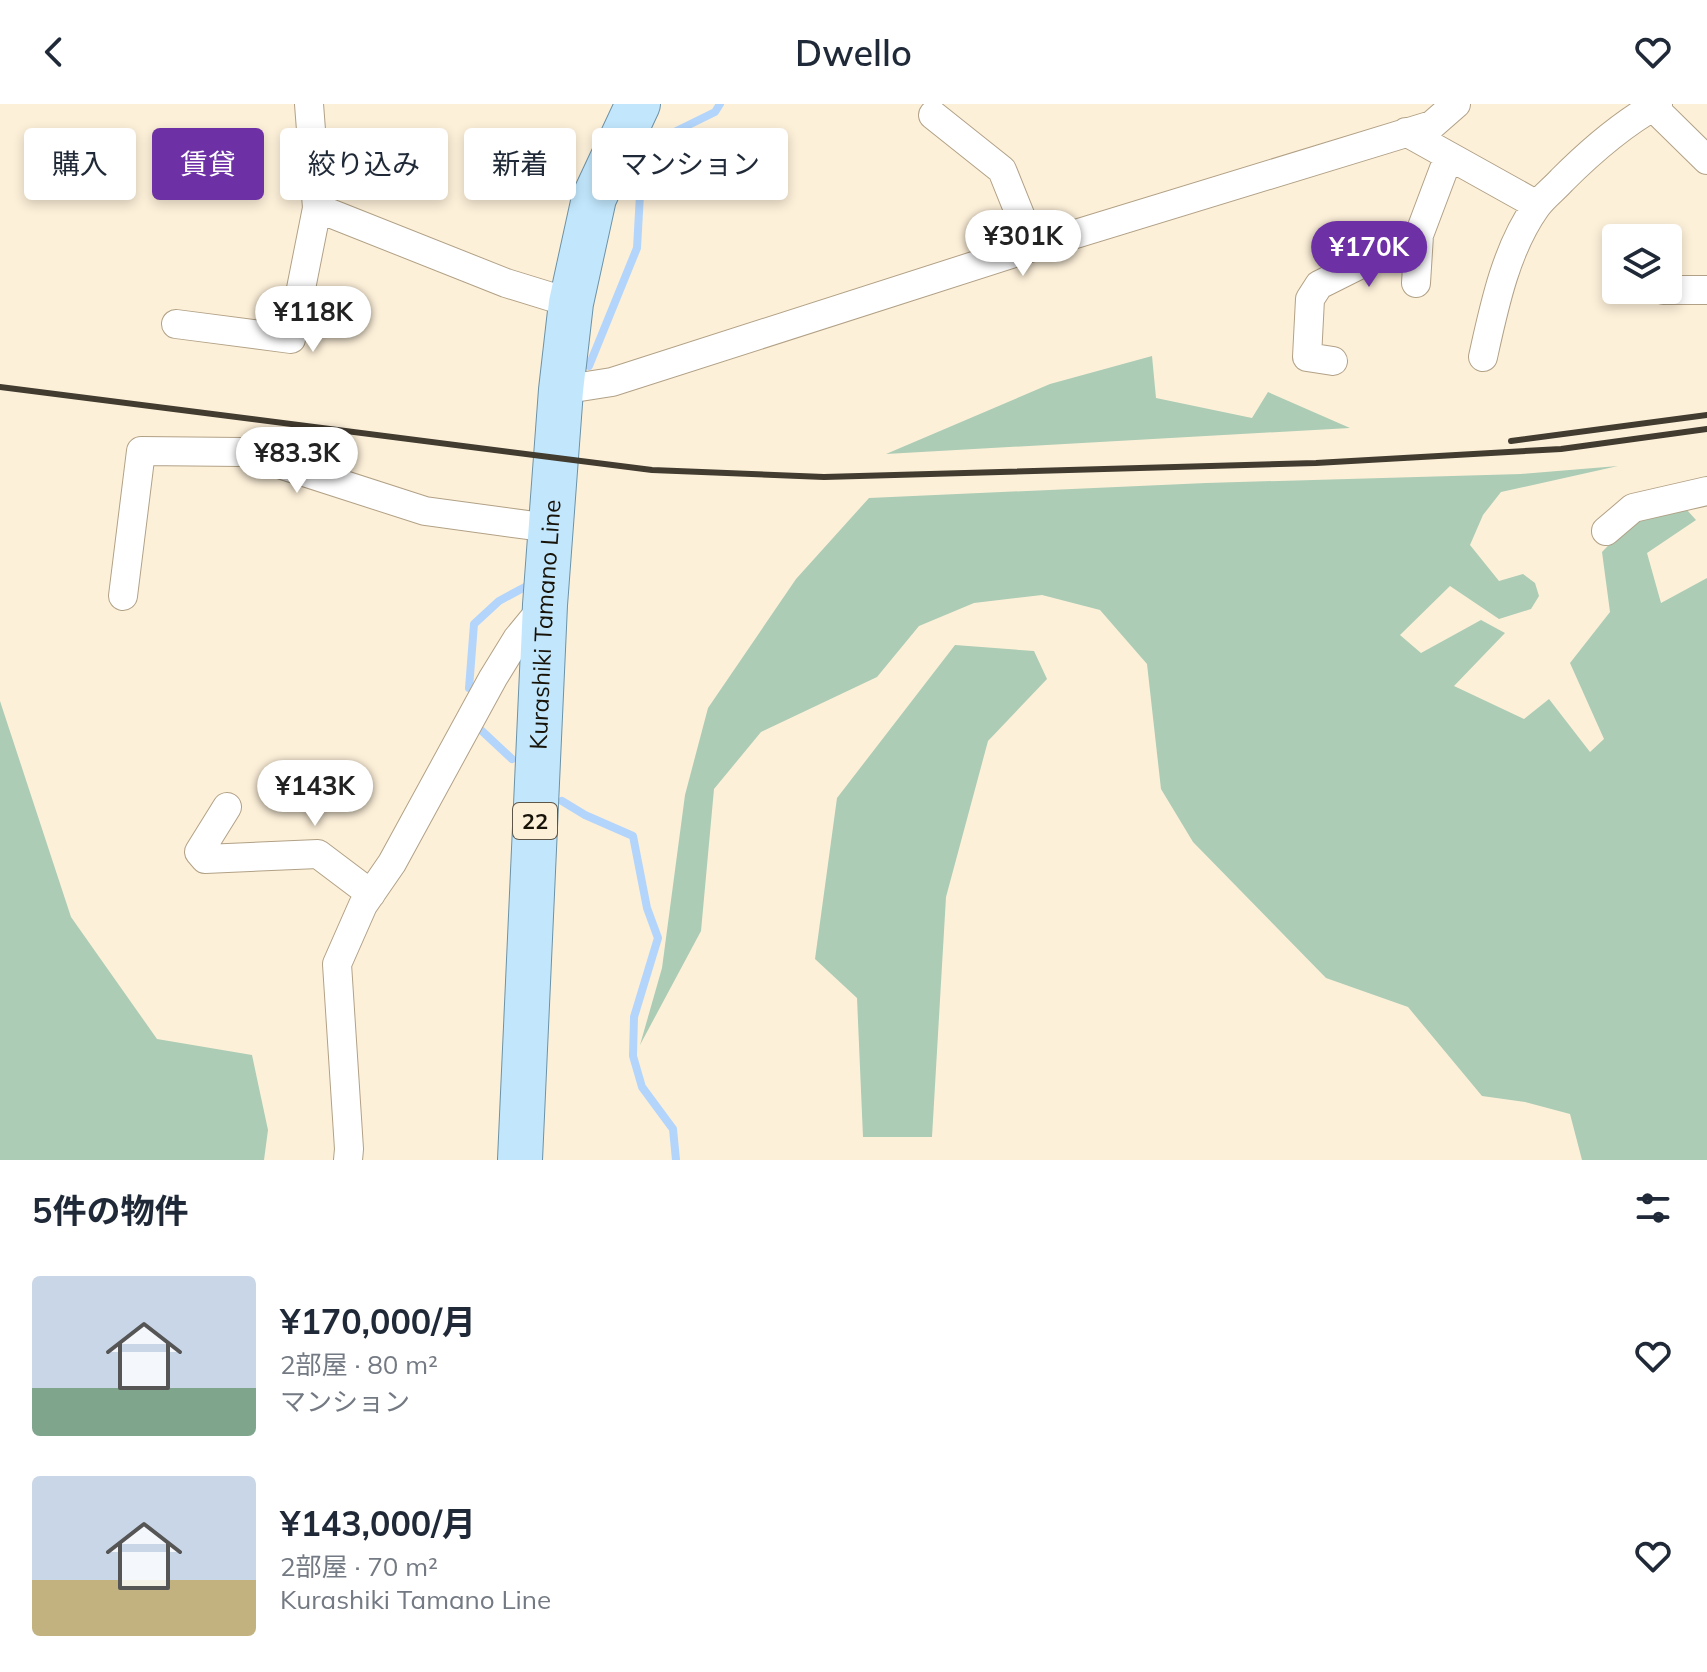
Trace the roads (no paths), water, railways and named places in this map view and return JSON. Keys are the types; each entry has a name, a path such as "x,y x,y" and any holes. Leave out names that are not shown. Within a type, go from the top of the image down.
{"main road":[{"name":"Kurashiki Tamano Line","path":"520,1160 545,605 561,390 571,303 594,198 638,104"}],"street":[{"path":"176,324 291,339 317,208 309,104"},
{"path":"561,390 612,382 1033,247 1432,125 1456,104"},
{"path":"1483,357 1493,309 1511,257 1537,205 1628,120 1656,106 1707,160"},
{"path":"933,115 1002,170 1033,247"},
{"path":"1406,132 1537,205"},
{"path":"1416,283 1419,235 1448,158"},
{"path":"317,208 506,283 571,303"},
{"path":"1333,361 1307,357 1310,299 1319,285 1419,235"},
{"path":"1682,290 1707,290"},
{"path":"123,596 141,451 242,452 425,511 550,528"},
{"path":"1606,531 1633,508 1707,491"},
{"path":"348,1160 337,964 363,905 392,863 493,678 517,639 545,605"},
{"path":"227,807 199,852 205,859 318,854 371,894"}],"waterway":[{"path":"589,366 637,248 642,159 656,141 715,112 720,104"},
{"path":"469,688 474,624 499,601 525,587"},
{"path":"482,731 512,759"},
{"path":"562,801 633,836 647,908 658,938 634,1017 633,1056 642,1087 673,1129 676,1160"}],"railway":[{"path":"0,387 652,470 824,477 1316,463 1561,449 1707,429"},
{"path":"1511,441 1707,415"}]}
